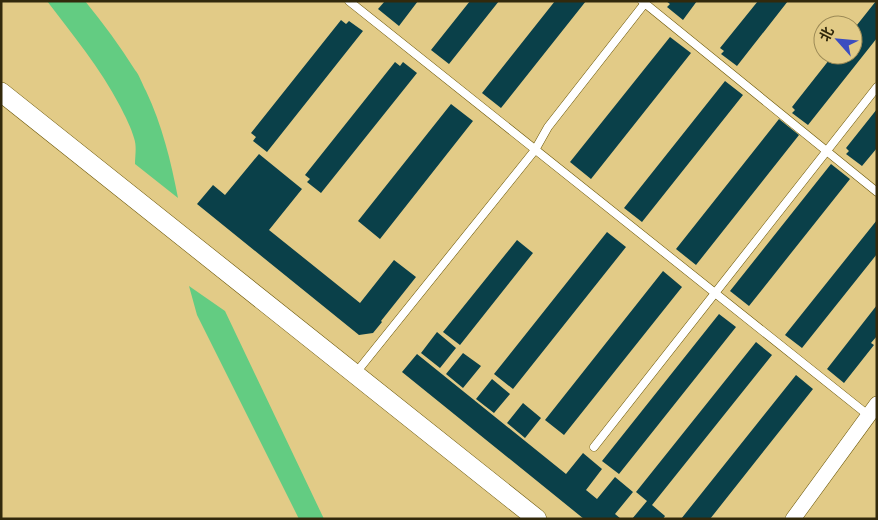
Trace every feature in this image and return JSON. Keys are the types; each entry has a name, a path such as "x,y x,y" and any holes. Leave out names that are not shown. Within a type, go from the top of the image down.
{"street":[{"path":"1,92 537,519"},
{"path":"792,519 873,409"}],"lane":[{"path":"349,1 715,293 873,409"},
{"path":"355,374 535,150 548,127 644,2 877,192"},
{"path":"594,447 877,87"}],"shaded area":[{"path":"47,1 85,1 140,77 157,117 169,157 178,198 135,164 135,141 120,106 95,65"},
{"path":"189,286 225,311 324,519 299,519 197,315"}],"building":[{"path":"385,1 418,1 399,26 378,9"},
{"path":"470,1 499,1 449,64 431,50"},
{"path":"555,1 586,1 501,108 482,93"},
{"path":"666,1 697,1 683,20 667,7 670,4"},
{"path":"758,1 788,1 737,66 721,54 724,51 720,48"},
{"path":"877,1 877,38 863,56 863,17"},
{"path":"341,20 346,24 349,21 363,31 267,152 253,141 256,137 251,133"},
{"path":"670,37 691,53 591,179 570,162"},
{"path":"395,62 400,66 403,62 417,73 321,193 307,182 310,179 305,175"},
{"path":"825,65 856,65 808,125 792,113 795,110 792,107"},
{"path":"725,81 743,95 642,222 624,208"},
{"path":"451,104 473,121 380,239 358,221"},
{"path":"877,109 877,148 862,166 846,154 849,151 846,148"},
{"path":"779,119 799,135 696,265 676,249"},
{"path":"259,154 302,189 269,230 360,303 394,260 416,277 373,333 359,335 197,204 213,185 225,195"},
{"path":"831,164 850,179 749,306 730,291"},
{"path":"877,220 877,254 802,348 785,335"},
{"path":"607,232 626,247 513,389 494,374"},
{"path":"517,240 533,253 460,345 443,332"},
{"path":"663,271 682,287 564,435 545,420"},
{"path":"877,305 877,336 871,343 874,345 844,383 827,369"},
{"path":"719,314 736,327 619,474 602,461"},
{"path":"437,332 456,348 440,368 421,353"},
{"path":"756,342 772,355 652,505 665,516 663,519 632,519 647,501 636,492"},
{"path":"463,353 481,366 463,388 446,374"},
{"path":"417,354 566,474 583,453 602,469 586,490 597,499 615,477 633,492 615,514 621,519 584,519 402,372"},
{"path":"796,375 813,389 710,519 681,519"},
{"path":"492,379 510,394 494,413 476,399"},
{"path":"523,403 541,418 525,438 507,423"}]}
